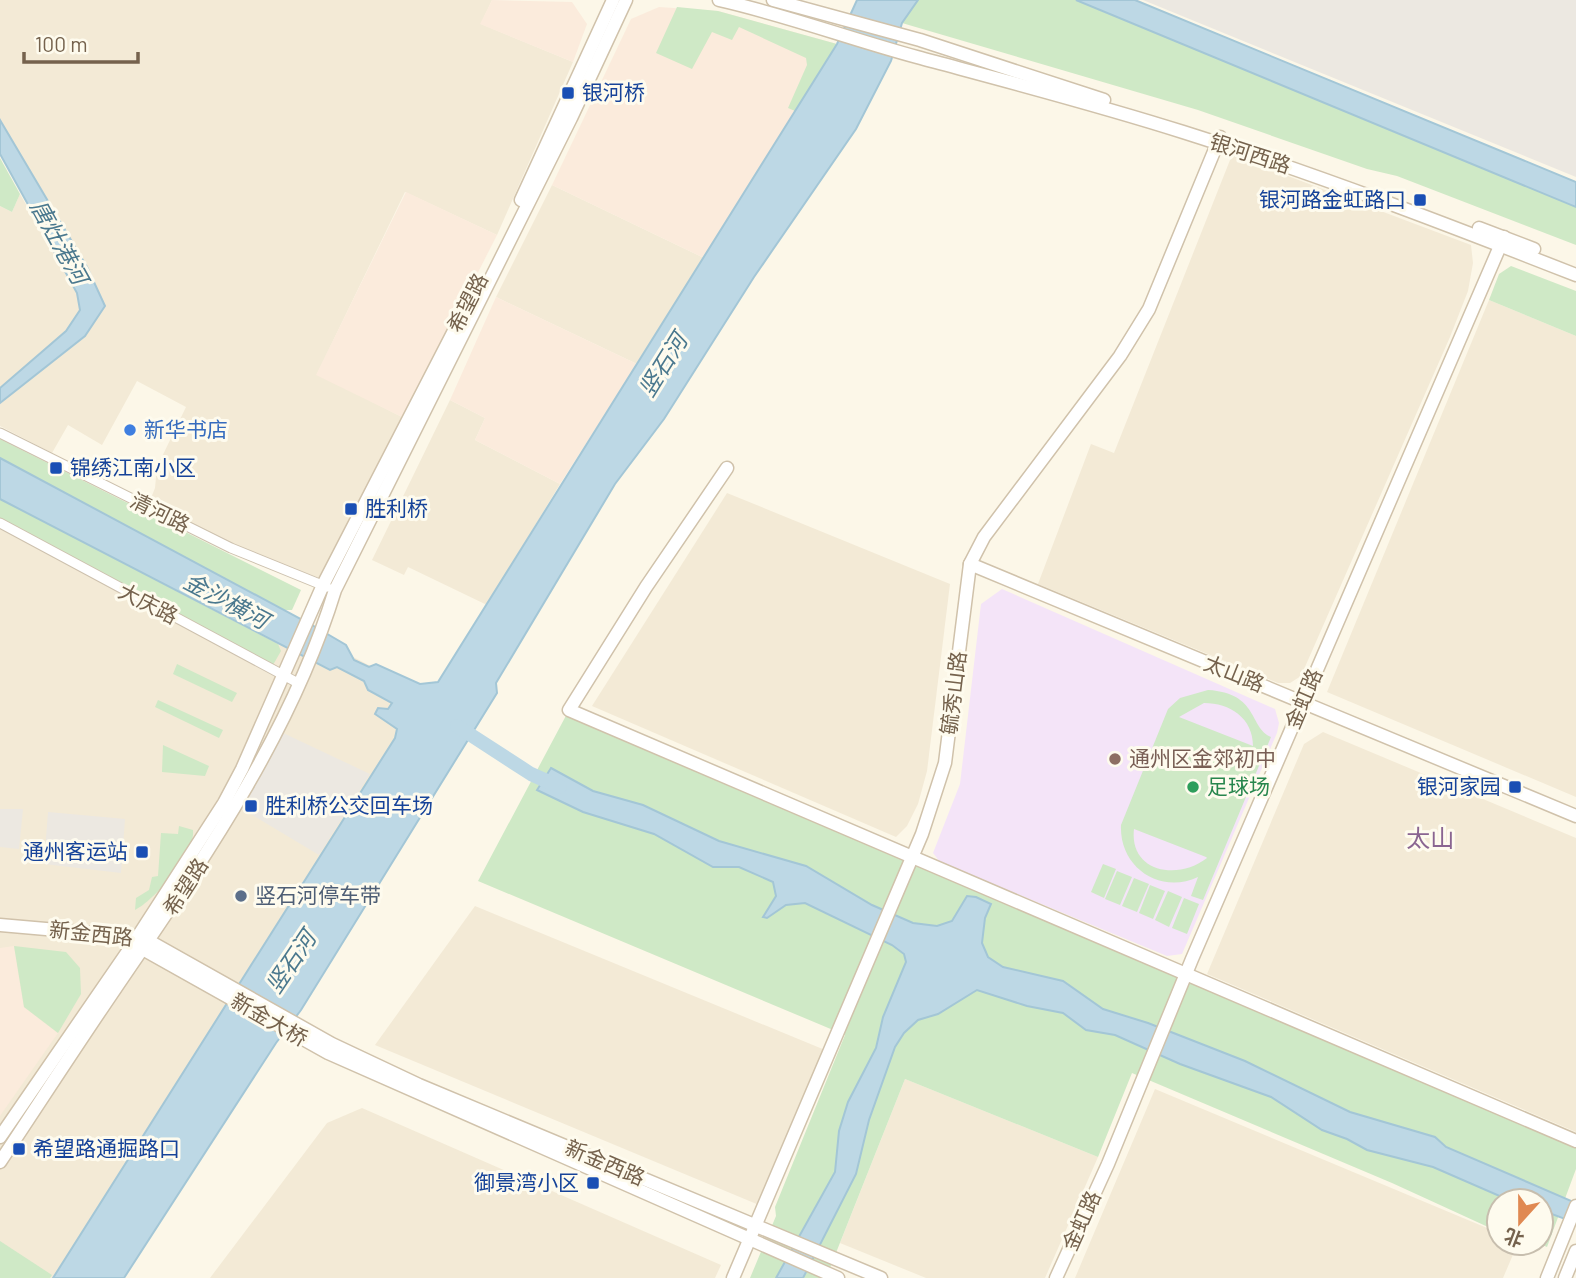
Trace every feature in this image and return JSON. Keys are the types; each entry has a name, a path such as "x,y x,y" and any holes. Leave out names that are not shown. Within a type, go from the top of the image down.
{"main road":[{"name":"希望路","path":"0,1137 141,943 234,809 306,669 330,592 572,94 613,0"},
{"name":"希望路","path":"0,1162 141,943 224,803 315,603 330,592 571,118 626,0"},
{"name":"银河西路","path":"719,0 778,14 915,57 1037,88 1218,140"},
{"name":"银河西路","path":"773,0 920,40 1218,140 1576,267"},
{"name":"毓秀山路","path":"733,1278 912,859 945,763 970,564 984,537 1120,356 1149,309 1218,140"},
{"name":"银河西路","path":"1503,241 1576,275"},
{"name":"金虹路","path":"1056,1278 1503,241"},
{"path":"727,468 646,587 569,710 1576,1141"},
{"name":"太山路","path":"970,564 1576,816"},
{"name":"新金西路","path":"0,925 141,943 213,982"},
{"path":"0,932 23,928"},
{"name":"新金西路","path":"0,932 141,943"},
{"name":"新金大桥","path":"213,982 330,1049"},
{"name":"新金西路","path":"330,1049 881,1278"},
{"name":"新金西路","path":"330,1049 838,1278"},
{"path":"1546,1278 1576,1206"},
{"path":"1564,1278 1576,1251"}],"street":[{"name":"清河路","path":"0,433 231,548 330,592"},
{"name":"大庆路","path":"0,523 298,683"}],"shaded area":[{"path":"0,0 492,0 481,24 573,62 497,235 405,192 317,374 404,418 319,578 224,542 149,503 155,488 157,467 186,407 137,381 102,445 68,425 52,453 0,426 0,206 12,212 20,194 40,229 51,205 0,120"},
{"path":"492,0 572,2 587,24 573,62 480,24"},
{"path":"1143,0 1576,0 1576,177"},
{"path":"659,7 718,11 837,44 704,258 552,185 631,19"},
{"path":"1232,155 1471,245 1473,263 1468,291 1450,337 1301,676 1290,683 1278,683 1038,584 1091,444 1114,453"},
{"path":"552,185 704,258 637,364 496,297"},
{"path":"406,192 497,235 404,418 316,375"},
{"path":"496,297 637,364 560,484 475,440 485,418 450,400"},
{"path":"1489,300 1576,336 1576,797 1327,692"},
{"path":"450,400 485,418 475,440 560,484 487,605 408,567 404,575 372,560"},
{"path":"0,472 445,705 81,1278 0,1278"},
{"path":"727,493 950,584 927,771 918,804 907,826 896,837 592,706"},
{"name":"通州区金郊初中","path":"1002,589 1275,709 1279,723 1277,733 1182,954 1167,956 940,862 933,853 960,784 981,604"},
{"path":"281,732 370,774 319,855 239,807"},
{"name":"银河家园","path":"1323,732 1576,838 1576,1132 1207,974 1304,744"},
{"path":"0,809 23,809 19,849 0,847"},
{"path":"48,812 125,819 121,873 44,864"},
{"path":"475,906 825,1050 759,1205 375,1045"},
{"path":"14,946 24,1007 58,1033 0,1116 0,948"},
{"path":"905,1079 1098,1157 1045,1278 926,1278 840,1243"},
{"path":"1155,1089 1485,1227 1485,1257 1512,1257 1503,1278 1075,1278"},
{"path":"362,1108 721,1265 715,1278 210,1278 327,1123"}],"green space":[{"path":"918,0 1076,0 1576,207 1576,245 1397,176 1367,169 1198,110 902,23"},
{"path":"677,7 718,11 837,44 795,111 788,108 807,65 806,58 739,27 732,40 712,32 692,69 656,53"},
{"path":"0,158 20,194 12,212 0,206"},
{"path":"1511,266 1576,291 1576,336 1489,300 1499,274"},
{"path":"0,439 301,590 292,610 284,610 0,458"},
{"path":"0,499 278,644 281,651 273,665 0,518"},
{"path":"177,664 237,693 232,702 173,674"},
{"path":"1208,690 1236,697 1245,704 1264,733 1271,737 1203,900 1191,896 1198,877 1184,882 1156,880 1134,865 1122,840 1121,825 1168,709 1180,698","holes":["1204,703 1223,706 1238,714 1249,727 1253,746 1179,717","1134,829 1206,857 1207,858 1183,869 1158,868 1139,855"]},
{"path":"158,700 223,730 219,738 155,707"},
{"path":"569,710 1576,1141 1576,1169 1555,1225 1555,1187 1485,1187 1485,1226 1392,1183 1132,1073 1098,1157 905,1079 826,1278 750,1278 776,1216 775,1207 845,1035 478,881"},
{"path":"163,745 209,766 205,776 162,772"},
{"path":"179,826 193,830 188,851 162,887 135,910 136,898 149,890 152,877 158,876 161,833 178,834"},
{"path":"1103,864 1116,869 1104,898 1091,892"},
{"path":"1117,871 1132,877 1120,905 1105,899"},
{"path":"1134,878 1149,884 1137,912 1122,906"},
{"path":"1150,885 1165,891 1153,919 1139,913"},
{"path":"1168,891 1182,897 1169,927 1155,920"},
{"path":"1184,898 1199,904 1187,934 1172,928"},
{"path":"14,946 66,952 80,968 81,994 58,1033 24,1007"},
{"path":"0,1241 52,1275 50,1278 0,1278"}],"water":[{"path":"857,0 918,0 902,23 891,61 856,129 754,277 664,419 615,484 496,683 497,693 301,1010 276,1043 124,1278 53,1278 395,738 397,729 375,714 378,708 388,709 392,703 368,690 364,681 337,667 330,670 0,499 0,458 312,625 346,645 354,660 369,667 376,664 420,684 438,682 837,44"},
{"path":"1076,0 1135,0 1576,182 1576,207"},
{"name":"唐灶港河","path":"0,120 87,267 105,306 85,336 0,403 0,388 66,331 80,310 77,293 0,154"},
{"path":"551,768 593,791 643,805 719,841 806,866 872,905 913,923 937,926 952,921 967,896 976,897 991,904 985,918 982,943 988,957 1003,967 1063,981 1103,1009 1148,1023 1245,1061 1350,1112 1435,1137 1446,1147 1539,1187 1485,1187 1485,1190 1433,1167 1367,1150 1322,1130 1271,1097 1180,1064 1115,1035 1086,1030 1063,1013 1027,1006 977,990 938,1014 918,1020 904,1033 895,1047 869,1120 856,1174 803,1278 776,1278 835,1172 839,1131 848,1102 876,1048 883,1017 906,962 904,954 892,945 805,903 786,905 767,918 763,917 776,896 773,882 739,867 713,867 654,834 583,812 537,790"},
{"path":"1555,1194 1576,1203 1576,1223 1555,1215"}],"waterway":[{"path":"457,726 531,774 560,787"}],"place":[{"name":"银河桥","path":"568,93"},
{"name":"银河路金虹路口","path":"1420,200"},
{"name":"新华书店","path":"130,430"},
{"name":"锦绣江南小区","path":"56,468"},
{"name":"胜利桥","path":"351,509"},
{"name":"通州区金郊初中","path":"1115,759"},
{"name":"足球场","path":"1193,787"},
{"name":"银河家园","path":"1515,787"},
{"name":"胜利桥公交回车场","path":"251,806"},
{"name":"通州客运站","path":"142,852"},
{"name":"竖石河停车带","path":"241,896"},
{"name":"希望路通掘路口","path":"19,1149"},
{"name":"御景湾小区","path":"593,1183"}],"district":[{"name":"太山","path":"1430,839"}],"water label":[{"name":"竖石河","path":"663,365"},
{"name":"金沙横河","path":"226,601"},
{"name":"竖石河","path":"291,962"}]}
